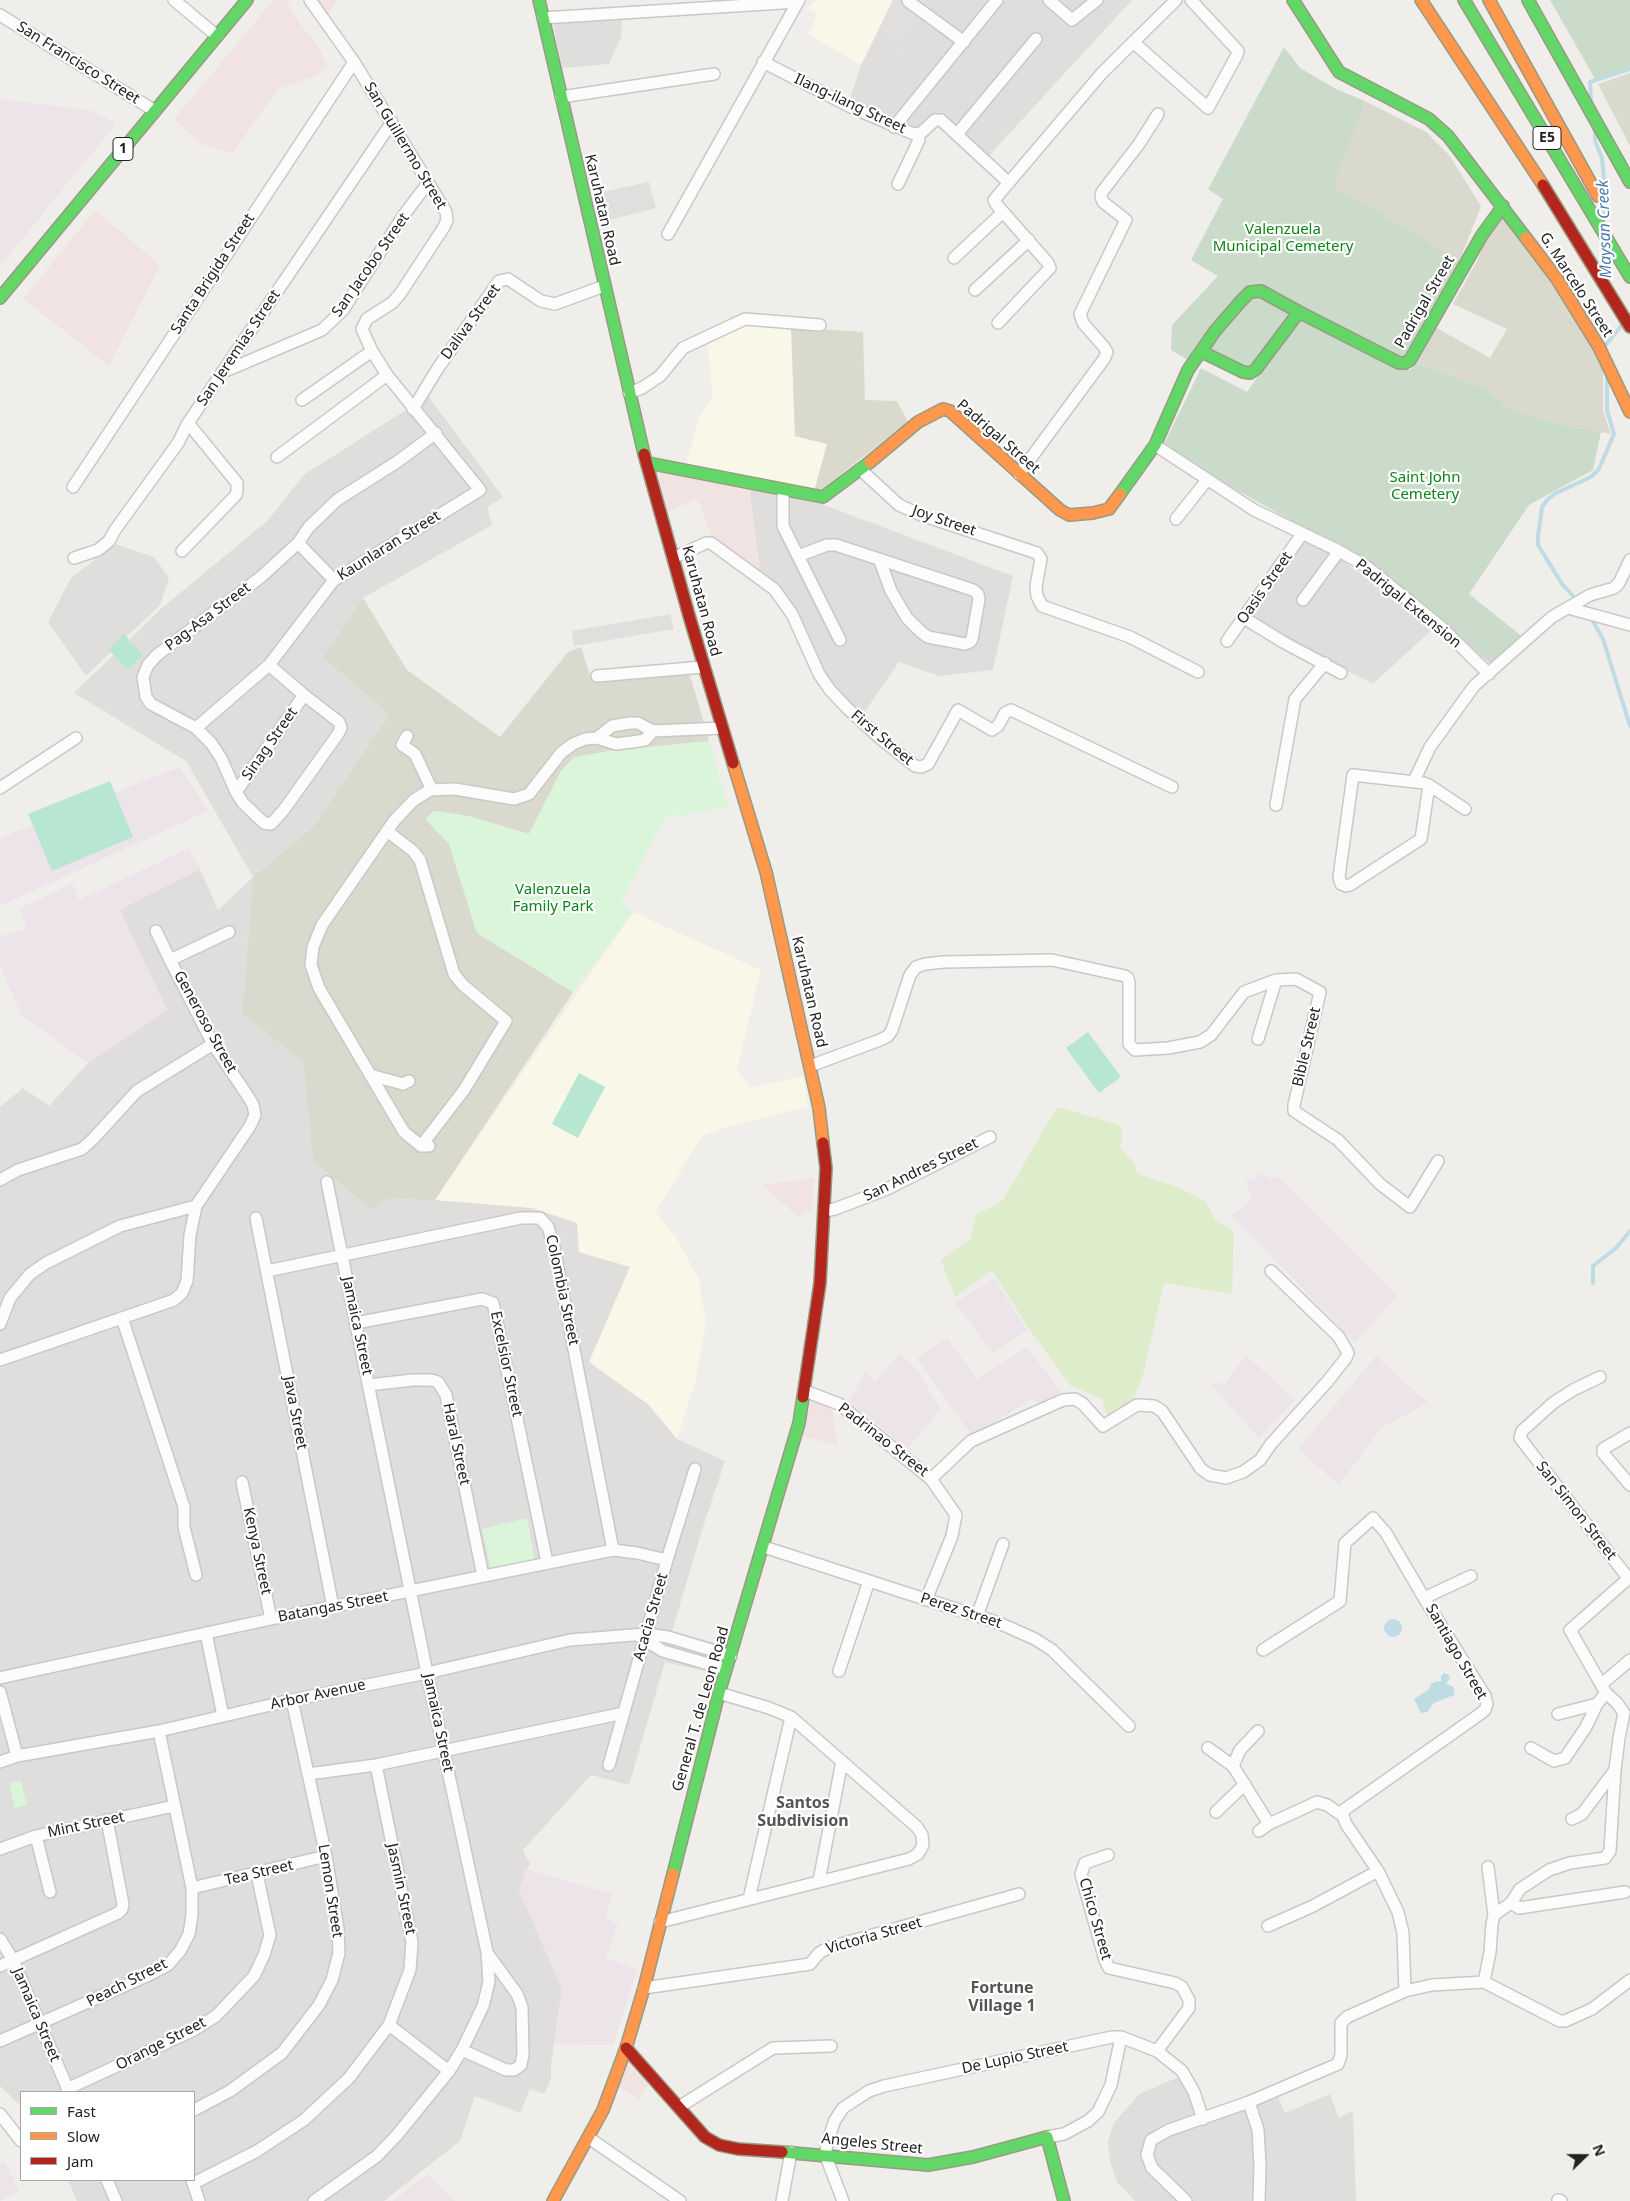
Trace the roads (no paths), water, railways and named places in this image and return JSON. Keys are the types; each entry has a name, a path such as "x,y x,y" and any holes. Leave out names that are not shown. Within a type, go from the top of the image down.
{"main road":[{"name":"1","path":"0,298 247,0"},
{"name":"Karuhatan Road","path":"539,0 629,393 704,667 766,872 810,1066 824,1145 826,1168 824,1211"},
{"name":"G. Marcelo Street","path":"1293,0 1339,72 1439,126 1503,206 1552,272 1614,374 1630,412"},
{"name":"E5","path":"1421,0 1556,205 1630,327"},
{"name":"E5","path":"1464,0 1630,277"},
{"path":"1489,0 1602,204"},
{"path":"1528,0 1630,182"},
{"name":"Padrigal Street","path":"648,463 823,497 861,470 918,422 943,409 950,411 1060,510 1070,515 1082,515 1109,509 1155,445 1188,370 1215,331 1250,292 1261,292 1399,363 1406,363 1410,360 1482,235 1503,206"},
{"path":"1202,352 1243,372 1250,373 1256,369 1299,312"},
{"name":"General T. de Leon Road","path":"556,2200 603,2110 626,2048 644,1988 719,1694 764,1547 799,1423 820,1283 824,1211"},
{"name":"Angeles Street","path":"626,2048 705,2136 720,2145 738,2149 825,2154 928,2165 973,2157 1047,2137"},
{"path":"1047,2137 1064,2201"}],"street":[{"path":"174,0 217,36"},
{"name":"San Guillermo Street","path":"310,0 354,62 443,205 447,220 400,294 363,324 362,329 372,351 387,376 413,409 436,433"},
{"path":"894,127 997,0"},
{"path":"1049,0 1072,20 1097,0"},
{"path":"998,323 1050,268 1048,262 994,200 1102,73 1176,0"},
{"path":"1133,42 1208,108 1238,51 1191,0"},
{"path":"543,18 798,1"},
{"path":"668,234 763,62 783,31 798,1"},
{"path":"908,1 964,42"},
{"name":"San Francisco Street","path":"0,15 155,111"},
{"path":"957,134 1036,40"},
{"name":"Santa Brigida Street","path":"73,487 354,62"},
{"name":"Ilang-ilang Street","path":"763,62 894,127 918,134 938,119 957,134 1009,183"},
{"path":"561,97 714,74"},
{"path":"1019,474 1106,355 1107,352 1104,347 1082,323 1080,314 1126,220 1103,202 1102,192 1139,144 1158,114"},
{"name":"San Jeremias Street","path":"74,558 98,550 109,541 178,443 188,423 392,122"},
{"path":"898,184 919,140 918,134"},
{"name":"San Jacobo Street","path":"223,372 322,330 343,310 403,216 428,183"},
{"path":"954,258 1003,212"},
{"path":"975,290 1029,240"},
{"name":"Daliva Street","path":"413,409 438,368 499,281 508,279 547,304 558,303 604,286"},
{"path":"629,393 642,388 660,376 682,348 745,319 820,325"},
{"path":"302,400 372,351"},
{"path":"277,457 387,376"},
{"path":"182,551 236,495 238,484 188,423"},
{"name":"Kaunlaran Street","path":"196,728 269,665 334,580 480,490 436,433"},
{"name":"Pag-Asa Street","path":"304,695 339,722 341,728 283,811 271,824 264,823 244,803 236,792 221,758 211,743 196,728 151,704 146,697 143,677 148,665 158,655 261,577 298,543 310,527 337,500 397,462 436,433"},
{"name":"Padrigal Extension","path":"1155,445 1254,510 1339,551 1367,567 1440,626 1489,674"},
{"name":"Joy Street","path":"861,470 899,505 921,515 1037,553 1041,559 1036,596 1042,606 1130,637 1198,672"},
{"path":"1176,519 1207,480"},
{"path":"783,490 783,526 840,640"},
{"name":"Oasis Street","path":"1227,642 1302,534"},
{"path":"298,543 334,580"},
{"name":"First Street","path":"673,558 706,543 711,543 774,589 792,614 819,674 830,690 880,739 915,766 921,767 928,764 958,710 992,730 998,726 1006,713 1011,710 1172,787"},
{"path":"798,556 827,546 836,545 973,590 978,594 979,606 970,642 965,644 928,637 921,632 903,612 891,591 880,561"},
{"path":"1303,600 1339,551"},
{"path":"1414,781 1430,747 1474,686 1552,617 1590,595 1614,588 1619,583 1630,560"},
{"path":"1568,608 1630,625"},
{"path":"1244,618 1283,642 1341,673"},
{"path":"1276,805 1295,699 1325,663"},
{"path":"269,665 304,695"},
{"path":"597,676 704,667"},
{"name":"Sinag Street","path":"236,792 304,695"},
{"path":"597,738 612,726 630,723 638,723 653,731 722,728"},
{"path":"387,832 413,852 420,860 454,974 463,985 506,1020 464,1090 425,1146 404,1132 319,988 311,965 313,947 322,925 387,832 414,800 432,790 455,789 514,798 529,794 561,753 585,739 597,738 616,744 645,740 653,731"},
{"path":"407,736 402,745 415,754 432,790"},
{"path":"0,788 76,738"},
{"path":"1429,785 1421,839 1346,886 1341,884 1339,877 1353,775 1414,781 1429,785 1465,809"},
{"path":"156,931 170,960"},
{"name":"Generoso Street","path":"1,1360 174,1300 182,1293 187,1281 190,1235 196,1206 250,1126 255,1114 249,1098 213,1044 170,960 229,932"},
{"name":"Bible Street","path":"810,1066 888,1036 892,1030 910,975 916,968 924,964 1052,960 1125,976 1128,978 1129,983 1128,1044 1135,1050 1168,1048 1200,1042 1211,1035 1244,992 1276,980 1296,979 1320,992 1294,1111 1338,1140 1380,1184 1410,1207 1438,1161"},
{"path":"1258,1039 1276,980"},
{"path":"0,1180 18,1170 82,1149 137,1091 213,1044"},
{"path":"370,1075 403,1084 409,1082"},
{"name":"San Andres Street","path":"824,1211 835,1209 887,1189 990,1137"},
{"name":"Jamaica Street","path":"314,2201 377,2156 397,2136 449,2070 462,2050 482,2006 489,1982 487,1952 427,1673 327,1182"},
{"path":"0,1324 10,1298 30,1274 46,1263 120,1226 169,1211 196,1206"},
{"name":"Java Street","path":"256,1218 333,1607"},
{"name":"Colombia Street","path":"267,1271 521,1218 540,1218 548,1228 554,1247 613,1550"},
{"name":"Padrinao Street","path":"805,1391 839,1404 930,1478 971,1440 1063,1400 1075,1399 1083,1404 1103,1426 1137,1405 1154,1406 1162,1411 1201,1468 1210,1475 1226,1478 1243,1472 1260,1460 1271,1444 1327,1382 1348,1353 1339,1337 1272,1271"},
{"name":"Excelsior Street","path":"356,1323 482,1298 493,1303 547,1562"},
{"path":"122,1318 184,1507 184,1526 196,1575"},
{"path":"0,1347 1,1360"},
{"name":"San Simon Street","path":"1600,1377 1572,1390 1553,1403 1522,1431 1520,1438 1629,1578 1570,1630 1604,1689"},
{"name":"Haral Street","path":"369,1385 412,1380 431,1380 438,1382 446,1395 483,1576"},
{"path":"1630,1433 1603,1449 1603,1452 1630,1485"},
{"name":"Acacia Street","path":"609,1765 643,1636 695,1469"},
{"path":"926,1600 952,1536 956,1515 930,1478"},
{"name":"Kenya Street","path":"242,1482 271,1619"},
{"name":"Santiago Street","path":"1263,1650 1340,1601 1345,1543 1373,1518 1386,1533 1485,1696 1487,1704 1485,1710 1349,1805 1344,1810 1343,1816"},
{"path":"977,1616 1003,1544"},
{"name":"Perez Street","path":"764,1547 977,1616 1035,1639 1052,1650 1129,1726"},
{"name":"Batangas Street","path":"0,1678 271,1619 613,1550 667,1560"},
{"path":"1424,1598 1470,1576"},
{"path":"839,1671 869,1581"},
{"path":"206,1633 223,1716"},
{"name":"Arbor Avenue","path":"0,1762 17,1756 159,1731 292,1700 427,1673 570,1640 643,1636 668,1637 731,1656"},
{"name":"Arbor Avenue","path":"643,1636 662,1650 726,1669"},
{"path":"712,1665 716,1652"},
{"path":"1531,1748 1554,1761 1565,1758 1586,1727 1604,1689 1630,1660"},
{"path":"1494,1915 1511,1903 1520,1889 1549,1870 1570,1863 1605,1858 1608,1855 1615,1770 1624,1713 1617,1702 1604,1689"},
{"path":"0,1692 17,1756"},
{"path":"660,1922 909,1859 918,1854 923,1845 922,1835 917,1827 842,1760 790,1717 769,1708 719,1694"},
{"name":"Lemon Street","path":"195,2109 230,2091 282,2053 319,2005 332,1980 339,1953 338,1928 326,1856 292,1700"},
{"path":"1558,1714 1597,1704"},
{"path":"308,1774 376,1765 624,1713"},
{"path":"749,1900 790,1717"},
{"name":"Peach Street","path":"0,2041 168,1965 180,1951 189,1934 192,1915 192,1888 159,1731"},
{"path":"1233,1766 1240,1750 1258,1731"},
{"path":"1208,1748 1233,1766 1269,1824"},
{"path":"819,1881 842,1760"},
{"name":"Jasmin Street","path":"195,2180 257,2151 304,2120 349,2078 389,2025 410,1970 412,1942 376,1765"},
{"path":"1572,1819 1582,1814 1615,1770"},
{"path":"1216,1812 1245,1784"},
{"path":"1259,1831 1269,1824 1317,1802 1343,1816 1389,1891 1401,1923 1405,1948 1406,1991"},
{"name":"Mint Street","path":"0,1850 11,1844 36,1836 174,1806"},
{"path":"0,1966 118,1913 122,1909 123,1904 107,1820"},
{"path":"36,1836 50,1892"},
{"name":"Chico Street","path":"1108,1855 1085,1863 1081,1874 1105,1960 1109,1968 1175,1983 1182,1987 1190,2000 1189,2008 1157,2051"},
{"name":"Tea Street","path":"192,1888 326,1856"},
{"path":"1484,1982 1490,1952 1494,1915 1488,1867"},
{"path":"1268,1926 1313,1906 1378,1871"},
{"name":"Orange Street","path":"68,2091 192,2032 216,2016 254,1976 264,1955 270,1935 257,1874"},
{"path":"1511,1903 1519,1908 1625,1892"},
{"name":"Victoria Street","path":"644,1988 810,1964 819,1953 830,1947 1019,1894"},
{"name":"Jamaica Street","path":"0,1939 13,1960 68,2091"},
{"path":"462,2050 506,2070 514,2070 521,2065 524,2054 522,2006 517,1994 487,1952"},
{"path":"1186,2201 1152,2168 1147,2155 1151,2140 1156,2136 1249,2102 1330,2069 1338,2064 1342,2055 1342,2023 1345,2019 1406,1991 1432,1985 1484,1982 1560,2021 1592,2009 1630,1980"},
{"path":"389,2025 449,2070"},
{"name":"De Lupio Street","path":"825,2154 835,2120 843,2108 869,2091 1103,2039 1121,2037 1157,2051 1182,2071 1194,2092 1203,2119"},
{"name":"Angeles Street","path":"1047,2137 1064,2134 1088,2121 1098,2112 1111,2085 1121,2037"},
{"path":"679,2107 773,2048 831,2046"},
{"path":"1249,2102 1258,2130 1259,2201"},
{"path":"0,2114 20,2140"},
{"path":"589,2138 680,2201"},
{"path":"782,2201 791,2152"},
{"path":"825,2154 843,2201"},
{"path":"107,2181 116,2201"},
{"path":"193,2181 199,2201"}],"water":[{"path":"1393,1619 1399,1622 1402,1628 1399,1634 1393,1637 1387,1634 1384,1628 1387,1622"},
{"path":"1444,1673 1449,1675 1450,1678 1446,1684 1454,1687 1454,1695 1434,1703 1427,1712 1421,1713 1414,1699 1428,1690 1431,1684 1437,1681 1441,1682 1441,1676"}],"waterway":[{"name":"Maysan Creek","path":"1591,100 1590,82 1630,69"},
{"name":"Maysan Creek","path":"1595,132 1595,141 1602,158 1605,191"},
{"name":"Maysan Creek","path":"1604,219 1605,201"},
{"name":"Maysan Creek","path":"1603,248 1605,268"},
{"name":"Maysan Creek","path":"1604,347 1622,325"},
{"name":"Maysan Creek","path":"1575,598 1562,584 1538,545 1542,507 1556,493 1591,477 1599,469 1614,434 1607,410 1607,376"},
{"name":"Maysan Creek","path":"1591,618 1603,639 1630,726"},
{"name":"Maysan Creek","path":"1593,1283 1593,1266 1616,1248 1630,1231"}],"district":[{"name":"Santos Subdivision","path":"803,1812"},
{"name":"Fortune Village 1","path":"1002,1997"}],"park label":[{"name":"Valenzuela Municipal Cemetery","path":"1283,238"},
{"name":"Saint John Cemetery","path":"1425,486"},
{"name":"Valenzuela Family Park","path":"553,898"}]}
